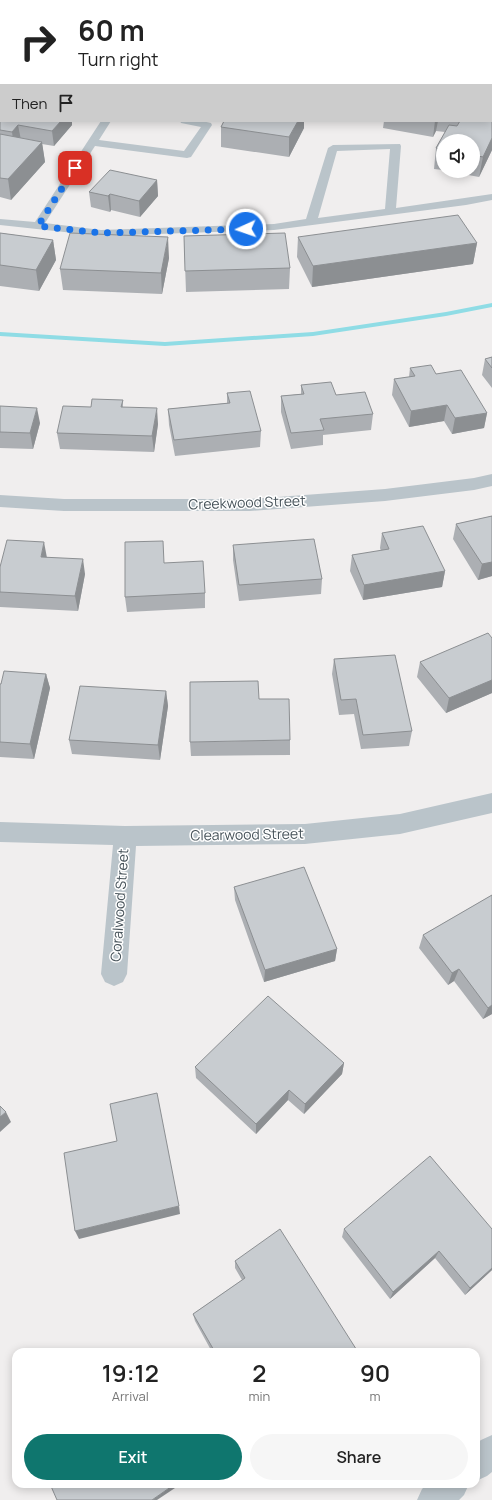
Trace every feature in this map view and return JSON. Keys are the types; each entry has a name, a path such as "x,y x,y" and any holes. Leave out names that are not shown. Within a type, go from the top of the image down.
{"street":[{"name":"Creekwood Street","path":"0,501 64,505 250,505 385,495 474,484 492,480"},
{"name":"Clearwood Street","path":"0,832 124,836 305,834 400,824 492,803"},
{"name":"Coralwood Street","path":"114,974 124,836"},
{"path":"480,1462 492,1451"},
{"path":"433,1500 448,1488"}],"lane":[{"path":"38,226 105,122"},
{"path":"92,142 187,155 206,125 190,122"},
{"path":"312,222 333,148 396,146 390,212"},
{"path":"0,222 101,233 274,228 492,197"}],"building":[{"path":"0,122 60,122 52,131 18,125 12,132 0,130"},
{"path":"224,122 297,122 289,137 221,127"},
{"path":"459,122 492,122 492,138 483,157 480,156 480,134 444,134 449,125 457,126"},
{"path":"0,134 42,142 8,179 0,178"},
{"path":"110,170 157,180 139,201 110,194 108,196 89,192"},
{"path":"458,215 477,243 313,266 298,237"},
{"path":"0,233 53,240 36,270 0,265"},
{"path":"70,233 168,237 161,273 60,269"},
{"path":"285,233 290,268 185,271 184,236"},
{"path":"492,357 492,368 485,359"},
{"path":"431,365 436,374 461,370 487,413 455,418 447,405 411,411 394,379 415,376 410,368"},
{"path":"331,382 336,395 365,392 373,414 320,419 324,430 291,433 281,396 304,394 301,385"},
{"path":"250,391 261,431 174,440 168,409 230,403 227,393"},
{"path":"92,399 123,400 121,407 157,408 152,436 57,433 63,406 91,407"},
{"path":"0,406 37,408 30,433 0,432"},
{"path":"492,516 492,562 482,564 456,524"},
{"path":"423,526 445,571 364,585 352,555 389,549 382,533"},
{"path":"314,539 322,579 239,585 233,545"},
{"path":"7,540 44,542 41,557 83,559 75,596 0,592 0,567"},
{"path":"163,541 164,563 203,561 205,593 125,597 125,542"},
{"path":"488,633 492,638 492,680 449,698 420,662"},
{"path":"395,655 412,731 363,735 356,699 341,700 334,659"},
{"path":"4,671 46,674 30,744 0,742 0,684"},
{"path":"258,681 259,699 289,699 290,740 190,742 190,682"},
{"path":"80,686 166,691 158,745 69,740"},
{"path":"304,867 337,949 265,970 234,887"},
{"path":"492,895 492,1005 488,1008 459,969 452,973 423,935"},
{"path":"268,996 344,1063 305,1104 289,1090 256,1124 195,1067"},
{"path":"157,1093 179,1206 75,1231 64,1153 117,1141 110,1104"},
{"path":"0,1106 6,1112 0,1117"},
{"path":"430,1156 492,1229 492,1268 470,1288 439,1251 393,1292 344,1229"},
{"path":"280,1229 355,1348 213,1348 193,1314 245,1278 235,1261"},
{"path":"52,1488 169,1488 152,1500 57,1500"}],"waterway":[{"path":"0,334 165,344 313,334 446,314 492,305"}],"route":[{"path":"75,168 38,226 101,233 246,229"}]}
